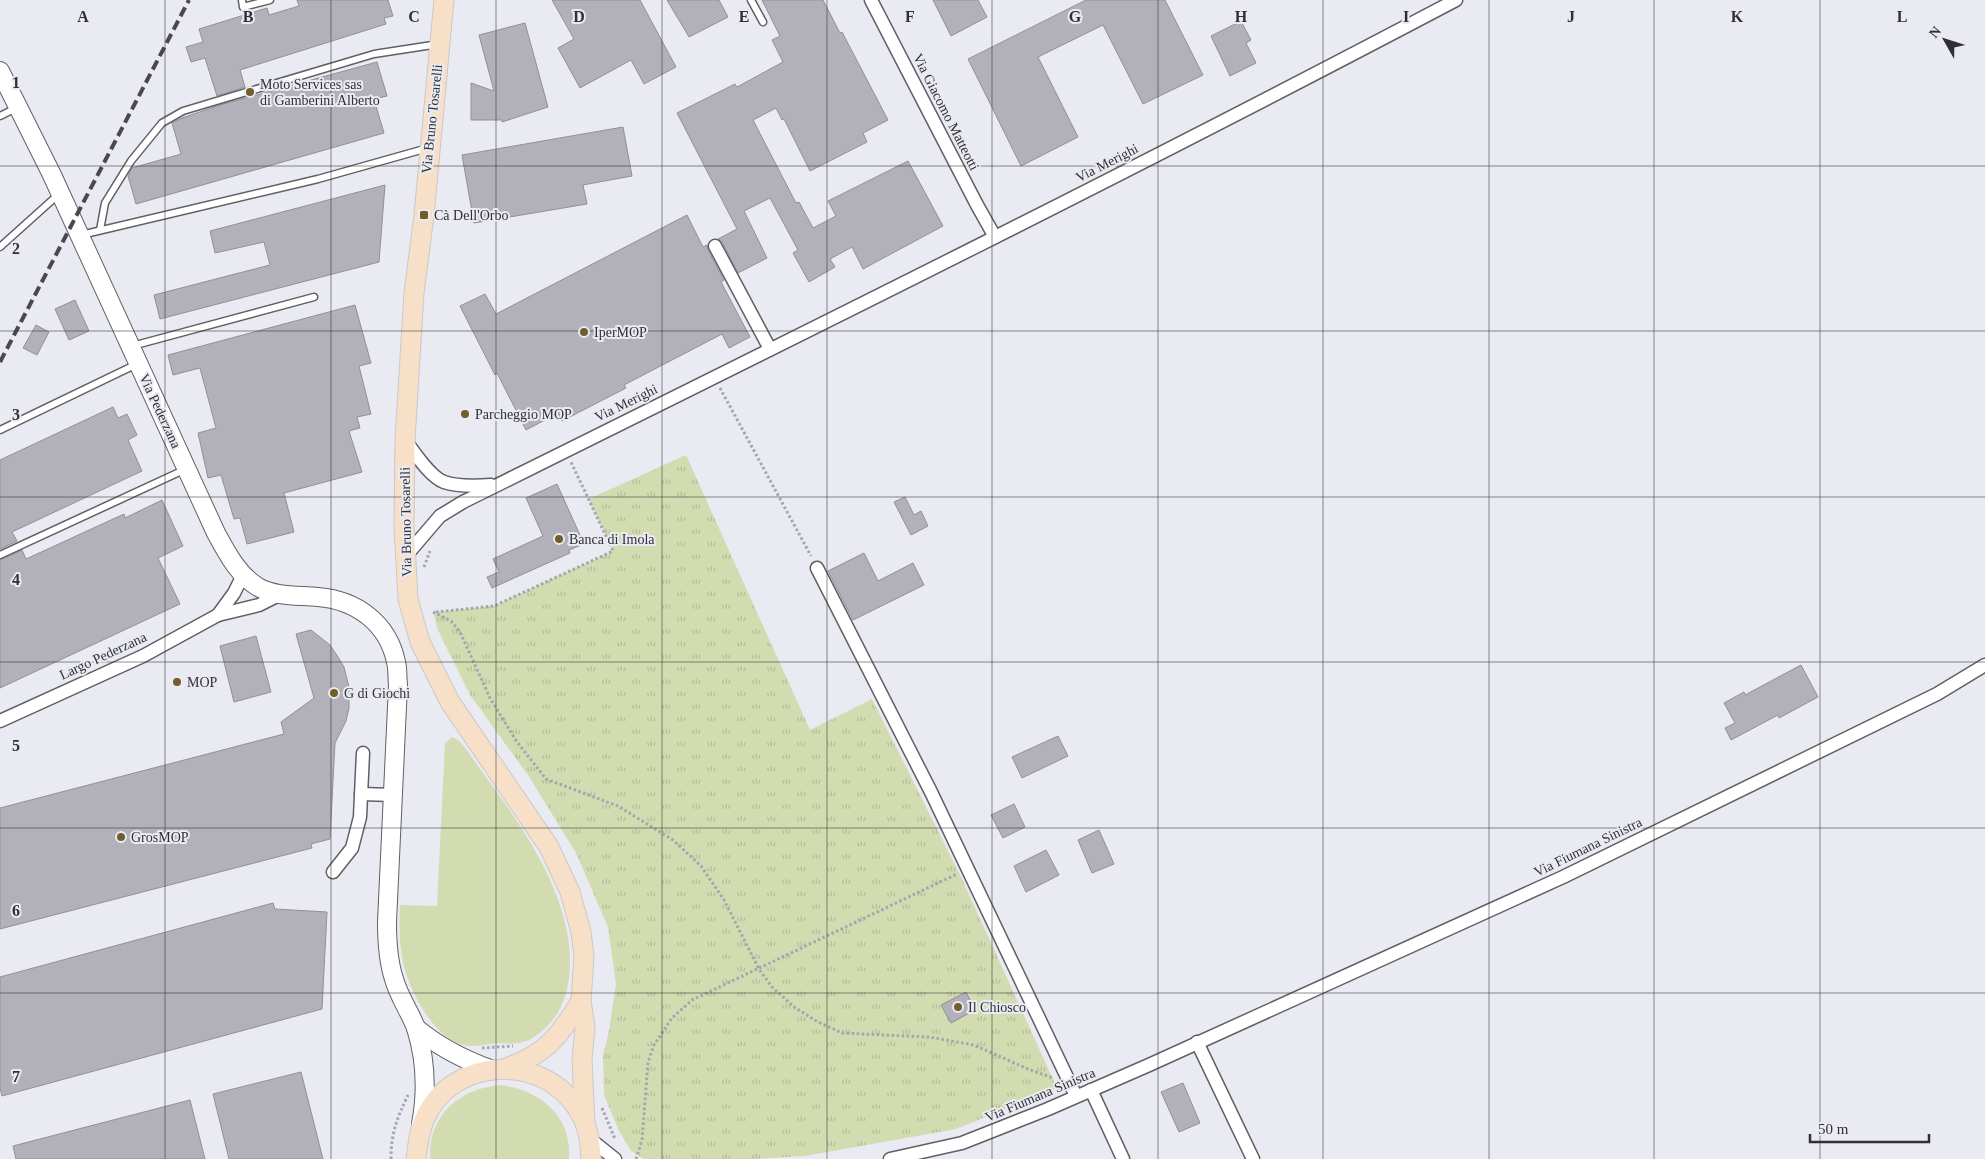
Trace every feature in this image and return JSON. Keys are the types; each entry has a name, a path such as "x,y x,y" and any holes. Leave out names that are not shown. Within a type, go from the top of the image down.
{"main road":[{"name":"Via Bruno Tosarelli","path":"444,0 424,215 414,293 405,440 405,557 408,599 420,642 433,670 460,718 549,847 570,892 581,932 584,956 581,1001 584,1027 582,1060 591,1159"},
{"name":"Via Pederzana","path":"0,71 19,106 80,235 216,533 229,556 243,574 260,588 280,594 336,600 369,615 385,634 397,663 398,685 393,795"},
{"path":"393,795 387,922 388,949 394,981 416,1028 426,1080 425,1103 416,1159"},
{"path":"419,1136 426,1116 437,1099 452,1085 470,1075 521,1063 554,1040 581,1001"},
{"path":"416,1028 436,1044 456,1056 498,1069 522,1070 538,1075 553,1083 577,1107 588,1130"}],"street":[{"name":"Via Giacomo Matteotti","path":"871,0 972,197 995,237"},
{"name":"Via Merighi","path":"405,557 440,516 463,502 560,452 995,237 1456,0"},
{"path":"715,246 770,349"},
{"name":"Via Merighi","path":"405,440 424,466 444,482 472,486 496,485"},
{"path":"817,568 968,870 1076,1096"},
{"name":"Largo Pederzana","path":"218,615 234,593 243,574"},
{"name":"Largo Pederzana","path":"0,721 143,656 218,615 259,605 280,594"},
{"name":"Via Fiumana Sinistra","path":"890,1159 962,1143 1091,1090 1563,877 1937,694 1985,665"},
{"path":"332,872 352,848 360,817 363,753"},
{"path":"362,794 393,795"},
{"path":"1197,1042 1253,1159"},
{"path":"1091,1090 1123,1159"},
{"path":"588,1130 615,1159"}],"lane":[{"path":"242,0 243,7 270,0"},
{"path":"751,0 763,22"},
{"path":"100,230 105,203 131,161 162,123 183,111 374,54 440,44"},
{"path":"0,116 19,106"},
{"path":"80,235 318,179 429,148"},
{"path":"0,247 60,193"},
{"path":"131,347 314,297"},
{"path":"0,430 138,363"},
{"path":"0,555 187,469"}],"path":[{"path":"714,376 817,568"},
{"path":"428,612 494,606 613,551 572,464 560,452"},
{"path":"433,612 451,620 460,632 490,698 518,742 546,779 618,806 673,840 701,866 724,900 759,969 772,987 794,1007 818,1022 842,1033 929,1037 974,1045 1028,1070 1068,1080"},
{"path":"636,1159 642,1140 648,1062 654,1045 672,1018 692,1000 854,922 968,870"},
{"path":"479,1049 519,1046"},
{"path":"391,1159 391,1139 396,1118 411,1088"}],"green space":[{"path":"686,455 810,730 872,699 962,879 1057,1088 956,1129 805,1156 753,1159 644,1159 631,1151 619,1131 604,1095 603,1055 609,1031 616,984 608,927 576,853 528,775 470,695 438,630 433,612 494,606 613,551 589,499"},
{"path":"452,737 458,740 466,749 528,838 553,886 562,911 568,937 570,962 564,1000 559,1011 542,1031 520,1043 470,1046 458,1043 448,1037 429,1019 421,1007 410,984 402,956 400,905 437,906 445,743"},
{"path":"500,1085 528,1093 540,1099 551,1108 565,1130 569,1144 569,1159 430,1159 434,1129 440,1117 449,1107 471,1092"}],"building":[{"path":"297,0 388,0 393,16 384,18 386,24 240,70 245,87 217,96 205,58 191,62 186,47 203,42 199,29 267,8 269,15 299,6"},
{"path":"552,0 640,0 676,67 644,84 631,60 580,88 558,48 574,39"},
{"path":"667,0 719,0 728,17 689,37"},
{"path":"762,0 823,0 888,120 863,133 867,142 810,171 784,119 782,120 776,108 753,120 796,203 799,202 813,228 836,216 828,201 908,161 943,226 863,269 852,247 830,259 835,267 809,282 793,253 798,250 770,198 744,211 767,258 738,273 722,242 718,239 737,229 677,113 735,84 737,87 783,62 772,40 780,36"},
{"path":"933,0 978,0 987,17 951,36"},
{"path":"1086,0 1165,0 1203,75 1143,104 1103,25 1038,57 1078,137 1021,166 968,59"},
{"path":"1241,21 1251,40 1246,43 1256,63 1230,76 1211,36"},
{"path":"525,23 548,107 502,122 502,120 471,120 471,83 494,91 479,35"},
{"path":"377,62 387,96 374,99 384,133 136,204 128,176 132,168 181,154 172,123 220,105"},
{"path":"623,127 632,176 583,185 587,204 474,223 462,155"},
{"path":"385,185 379,262 160,319 154,295 270,265 264,242 215,253 210,231"},
{"path":"687,215 703,247 707,245 724,280 721,282 750,337 729,348 722,334 624,385 626,388 562,421 558,413 526,430 497,373 495,375 460,306 485,294 496,314"},
{"path":"75,300 89,331 69,340 55,309"},
{"path":"355,305 371,363 359,366 371,414 357,417 360,428 349,431 362,472 284,493 294,532 247,544 240,518 234,519 221,475 208,478 198,433 216,428 200,368 173,375 168,355"},
{"path":"36,325 49,332 37,355 23,348"},
{"path":"113,407 118,418 127,414 137,435 128,440 142,471 12,532 17,541 0,549 0,460"},
{"name":"Banca di Imola","path":"557,484 584,544 569,550 570,553 492,588 487,577 499,572 493,559 543,536 526,498"},
{"path":"905,497 914,515 921,511 928,526 911,535 894,502"},
{"path":"162,500 183,546 158,558 180,604 0,688 0,560 22,550 26,559 124,514 125,518"},
{"path":"864,553 878,581 913,563 924,585 853,620 828,571"},
{"path":"311,630 330,645 344,667 349,687 349,708 346,721 335,743 330,839 311,844 312,848 0,929 0,808 284,734 281,722 314,698 296,634"},
{"path":"256,636 271,692 234,702 220,646"},
{"path":"1801,665 1818,697 1779,718 1778,715 1731,740 1725,728 1735,723 1724,703 1744,692 1745,695"},
{"path":"1058,736 1068,756 1022,778 1012,757"},
{"path":"1014,804 1025,827 1003,838 991,815"},
{"path":"1099,830 1114,864 1092,873 1078,840"},
{"path":"1046,850 1059,875 1026,892 1014,866"},
{"path":"273,903 275,909 327,912 322,1009 2,1096 0,1088 0,977"},
{"name":"Il Chiosco","path":"966,992 975,1010 951,1023 941,1005"},
{"path":"301,1072 323,1159 229,1159 213,1094"},
{"path":"1183,1083 1200,1123 1179,1132 1161,1092"},
{"path":"190,1100 205,1159 16,1159 13,1146"}],"railway":[{"path":"0,362 189,0"}],"place":[{"name":"Moto Services sas di Gamberini Alberto","path":"250,92"},
{"name":"Cà Dell'Orbo","path":"424,215"},
{"name":"IperMOP","path":"584,332"},
{"name":"Parcheggio MOP","path":"465,414"},
{"name":"Banca di Imola","path":"559,539"},
{"name":"MOP","path":"177,682"},
{"name":"G di Giochi","path":"334,693"},
{"name":"GrosMOP","path":"121,837"},
{"name":"Il Chiosco","path":"958,1007"}]}
